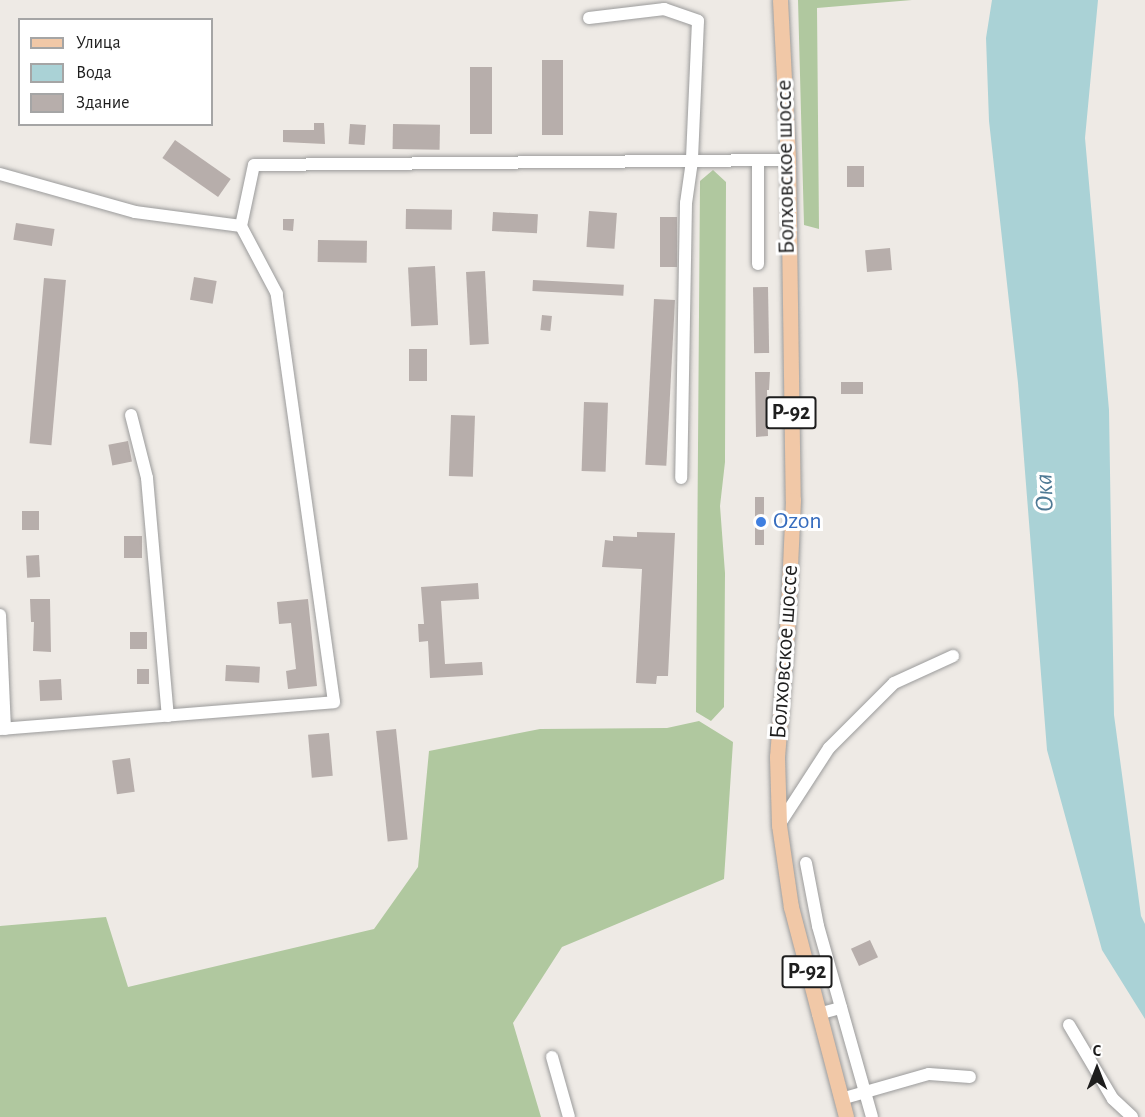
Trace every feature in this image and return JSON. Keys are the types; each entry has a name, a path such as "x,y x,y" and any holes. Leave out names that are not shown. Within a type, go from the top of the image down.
{"main road":[{"name":"Болховское шоссе","path":"780,0 788,160 792,546 777,757 779,825 785,879 797,932 846,1117"}],"street":[{"path":"589,18 664,9 698,21 692,161 686,203 681,478"},
{"path":"758,160 758,264"},
{"path":"0,615 2,729 334,702 277,294 241,226 254,165 788,160"},
{"path":"0,174 135,212 241,226"},
{"path":"131,415 147,478 168,716"},
{"path":"779,825 829,748 894,683 953,656"},
{"path":"806,863 818,926 872,1117"},
{"path":"797,932 818,926"},
{"path":"818,1014 841,1008"},
{"path":"1069,1025 1113,1099 1132,1117"},
{"path":"552,1056 569,1117"},
{"path":"841,1099 929,1074 970,1077"}],"green space":[{"path":"798,0 912,0 817,8 819,229 804,225"},
{"path":"713,170 726,182 725,462 720,506 725,573 724,707 711,721 696,712 700,181"},
{"path":"699,721 733,742 724,879 562,947 513,1023 541,1117 0,1117 0,926 106,917 128,987 374,929 418,867 429,751 540,729 667,728"}],"water":[{"name":"Ока","path":"992,0 1098,0 1085,138 1109,410 1114,715 1141,916 1145,924 1145,1019 1102,950 1047,750 1018,383 989,121 986,38"}],"building":[{"path":"542,60 563,60 563,135 542,135"},
{"path":"470,67 492,67 492,134 470,134"},
{"path":"314,123 324,123 325,144 283,142 283,130 314,130"},
{"path":"350,124 366,125 365,145 349,144"},
{"path":"393,124 440,125 440,150 393,149"},
{"path":"175,140 231,179 218,197 162,158"},
{"path":"847,166 864,166 864,187 847,187"},
{"path":"406,209 452,210 452,230 406,229"},
{"path":"589,211 617,213 614,249 586,247"},
{"path":"493,212 538,214 537,233 492,231"},
{"path":"660,217 677,217 677,267 660,267"},
{"path":"283,219 294,219 293,231 283,230"},
{"path":"16,223 55,229 52,246 13,240"},
{"path":"318,240 367,241 367,263 318,262"},
{"path":"890,248 892,270 867,272 865,250"},
{"path":"435,266 438,325 411,326 408,267"},
{"path":"485,271 489,344 470,345 466,272"},
{"path":"194,277 217,281 213,304 190,300"},
{"path":"44,278 66,280 51,445 30,443"},
{"path":"533,280 624,285 623,296 532,291"},
{"path":"753,287 768,287 769,353 754,353"},
{"path":"654,299 675,300 666,466 645,465"},
{"path":"542,315 552,316 550,331 540,330"},
{"path":"409,349 427,349 427,381 409,381"},
{"path":"755,372 770,372 769,390 767,390 768,436 756,437"},
{"path":"841,382 863,382 863,394 841,394"},
{"path":"584,402 608,403 606,472 582,471"},
{"path":"451,415 475,416 473,477 449,476"},
{"path":"128,441 132,462 112,465 108,445"},
{"path":"755,497 764,497 764,545 755,545"},
{"path":"22,511 39,511 39,530 22,530"},
{"path":"637,532 675,533 668,676 657,676 656,684 636,683 642,569 602,567 605,540 613,541 613,536 637,537"},
{"path":"124,536 142,536 142,558 124,558"},
{"path":"39,555 40,577 27,578 26,556"},
{"path":"478,583 479,599 441,601 445,664 482,662 483,675 430,678 428,641 419,642 418,624 424,624 421,587"},
{"path":"30,599 50,599 51,652 33,651 34,622 31,622"},
{"path":"308,599 317,686 288,689 286,671 296,669 291,623 279,624 277,602"},
{"path":"130,632 147,632 147,649 130,649"},
{"path":"226,665 260,667 259,683 225,681"},
{"path":"137,669 149,669 149,684 137,684"},
{"path":"61,679 62,700 40,701 39,680"},
{"path":"396,729 408,839 388,841 376,731"},
{"path":"329,733 333,776 312,778 308,735"},
{"path":"130,758 135,792 117,794 112,761"},
{"path":"870,940 878,957 859,966 851,949"}],"place":[{"name":"Ozon","path":"761,522"}]}
